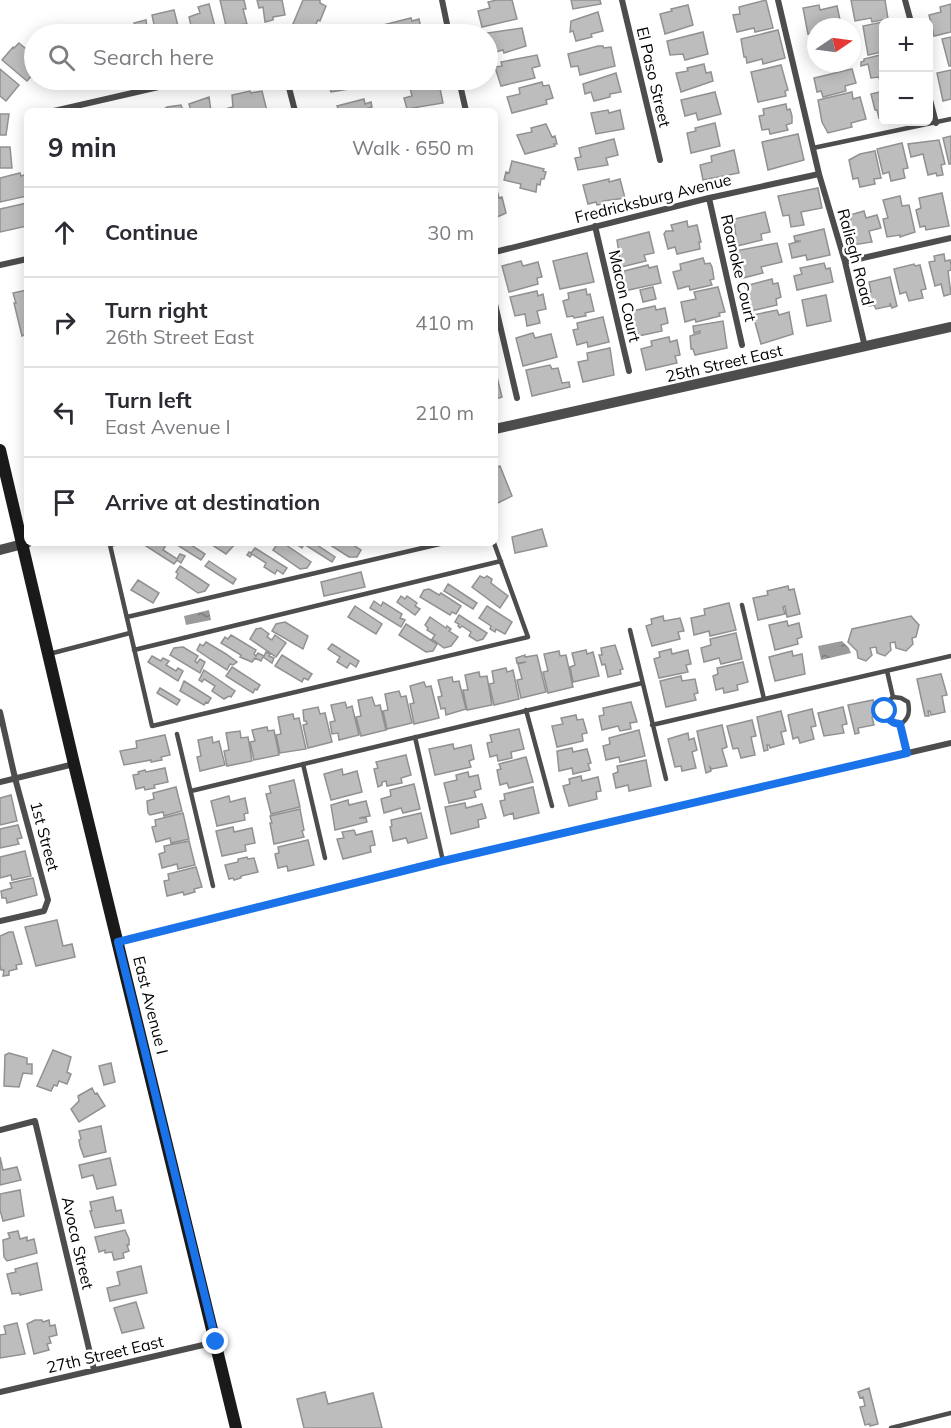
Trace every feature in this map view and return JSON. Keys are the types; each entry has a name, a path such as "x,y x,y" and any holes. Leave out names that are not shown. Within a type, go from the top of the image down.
{"main road":[{"name":"East Avenue I","path":"0,450 24,539"},
{"name":"East Avenue I","path":"26,546 74,764 237,1428"}],"street":[{"path":"442,0 447,24"},
{"name":"El Paso Street","path":"622,0 660,160"},
{"name":"Raliegh Road","path":"778,0 819,174 845,262 865,347"},
{"path":"905,0 910,18"},
{"path":"67,108 145,90"},
{"path":"290,90 294,108"},
{"path":"461,90 465,108"},
{"path":"933,111 936,123"},
{"name":"Fredricksburg Avenue","path":"498,251 709,198 819,174"},
{"name":"Roanoke Court","path":"709,198 742,345"},
{"name":"Macon Court","path":"595,226 629,371"},
{"path":"845,262 951,238"},
{"path":"0,266 24,260"},
{"path":"498,317 517,398"},
{"name":"25th Street East","path":"500,428 951,327"},
{"path":"0,550 24,543"},
{"name":"1st Street","path":"0,712 48,900 44,911 0,921"},
{"path":"118,942 443,861 951,743"},
{"path":"0,782 74,764"},
{"name":"Avoca Street","path":"0,1130 35,1121 94,1370"},
{"name":"27th Street East","path":"0,1392 216,1342"}],"lane":[{"path":"813,148 951,119"},
{"path":"110,546 152,726 528,637 495,546"},
{"path":"127,617 431,546"},
{"path":"134,650 501,561"},
{"path":"742,605 764,699"},
{"path":"630,630 666,779"},
{"path":"49,654 130,633"},
{"path":"652,725 951,656"},
{"path":"886,671 892,697"},
{"path":"191,791 642,683"},
{"path":"892,697 908,702 910,711 906,720 900,724 893,724 886,717 886,703 892,697"},
{"path":"526,710 552,806"},
{"path":"900,724 907,753"},
{"path":"177,734 213,886"},
{"path":"415,737 443,861"},
{"path":"303,764 325,858"},
{"path":"891,1428 951,1413"}],"water":[{"path":"209,610 211,620 186,625 184,616"},
{"path":"842,641 851,653 821,660 818,646"}],"building":[{"path":"220,0 244,0 246,9 243,9 247,24 226,24"},
{"path":"257,0 282,0 285,15 273,17 273,20 265,22 263,7 259,8"},
{"path":"303,0 320,0 320,3 326,6 320,21 318,20 316,24 293,24"},
{"path":"512,0 517,19 495,24 481,24 478,11 490,8 488,2"},
{"path":"571,0 600,0 601,4 573,9"},
{"path":"766,0 773,28 755,32 754,28 737,32 733,15 740,14 739,7"},
{"path":"851,0 885,0 888,18 879,18 879,21 872,22 871,18 861,20 861,18 854,18"},
{"path":"209,4 214,24 191,24 189,17 200,13 198,7"},
{"path":"951,4 951,32 934,36 933,18 930,18 929,15 941,12 940,7"},
{"path":"688,5 693,25 665,34 660,14"},
{"path":"819,5 820,10 837,6 840,18 807,18 807,29 803,8"},
{"path":"174,10 178,24 154,24 152,15"},
{"path":"598,12 603,31 591,34 592,37 576,41 573,31 570,32 571,21"},
{"path":"411,18 412,21 419,19 420,24 387,24"},
{"path":"146,20 147,24 134,24"},
{"path":"879,23 879,53 868,55 863,26"},
{"path":"522,28 526,46 504,53 503,50 498,51 498,31"},
{"path":"778,30 785,58 763,64 762,59 747,63 741,39"},
{"path":"703,32 708,54 685,60 683,54 670,55 667,41"},
{"path":"951,37 951,66 949,66 942,39"},
{"path":"19,43 24,47 24,78 2,60"},
{"path":"598,46 611,47 615,66 580,75 578,66 571,67 568,54"},
{"path":"537,55 540,66 532,68 535,78 501,86 498,67 502,66 501,62"},
{"path":"879,55 879,77 871,78 868,64 861,66 864,59"},
{"path":"704,64 706,73 711,72 713,81 681,92 676,73"},
{"path":"781,65 788,90 785,91 786,96 758,102 751,72"},
{"path":"0,69 19,85 6,101 0,96"},
{"path":"951,70 951,99 943,101 937,73"},
{"path":"839,72 853,72 856,83 845,86 846,91 823,97 821,91 817,92 814,78"},
{"path":"616,73 621,92 594,101 591,92 585,94 583,84"},
{"path":"542,82 543,86 549,85 553,98 546,100 547,104 512,113 507,97 520,94 519,88"},
{"path":"410,90 440,90 443,103 407,108 404,98 412,96"},
{"path":"262,91 266,108 228,108 233,107 232,95"},
{"path":"715,92 721,114 698,120 696,113 685,116 681,100"},
{"path":"852,92 853,99 860,97 866,119 851,123 852,127 828,133 822,122 818,100"},
{"path":"879,92 879,118 875,110 871,94"},
{"path":"209,97 211,108 190,108 189,104"},
{"path":"364,99 365,104 371,102 372,107 338,108 337,106"},
{"path":"786,104 792,116 792,123 786,125 788,130 770,134 769,129 762,130 759,116 764,115 763,109"},
{"path":"181,105 182,108 166,108"},
{"path":"608,110 609,113 620,110 624,129 596,134 591,113"},
{"path":"0,114 9,114 6,135 0,135"},
{"path":"715,123 720,146 691,153 687,133 696,131 695,128"},
{"path":"546,124 552,137 555,136 557,144 525,154 517,135 532,132 531,128"},
{"path":"798,134 804,160 768,170 762,142"},
{"path":"951,136 951,164 949,164 943,138"},
{"path":"614,139 618,155 606,158 608,165 578,170 575,158 581,157 579,148"},
{"path":"939,140 945,164 941,165 943,175 937,176 936,173 928,175 923,154 911,157 908,144"},
{"path":"902,143 908,168 903,169 905,178 891,181 889,172 883,174 877,149"},
{"path":"0,147 10,147 12,168 0,168"},
{"path":"734,150 739,173 703,180 700,165 712,162 711,156"},
{"path":"875,151 881,178 874,179 875,184 860,187 858,178 853,179 849,160 860,154"},
{"path":"512,161 544,169 543,171 546,172 544,179 541,179 540,185 537,184 536,192 520,188 521,184 504,180 506,172 509,173"},
{"path":"20,173 21,176 24,175 24,197 0,202 0,178"},
{"path":"609,179 609,182 620,179 625,198 603,201 604,204 597,205 596,202 588,204 583,185"},
{"path":"818,188 822,208 801,212 804,225 791,227 789,215 783,216 778,196"},
{"path":"942,193 949,226 926,230 925,226 920,227 916,210 921,208 919,198"},
{"path":"498,194 499,198 502,197 506,213 498,217"},
{"path":"900,196 902,206 909,205 915,232 900,237 900,235 887,237 883,219 888,218 883,200"},
{"path":"24,204 24,227 0,232 0,209"},
{"path":"864,211 866,218 877,215 881,228 869,231 872,242 853,245 846,220 851,219 850,215"},
{"path":"765,212 770,232 761,234 762,240 737,246 734,219"},
{"path":"687,221 688,227 697,225 701,242 699,242 700,249 677,254 675,247 668,249 664,234 666,231 673,231 671,225"},
{"path":"824,229 830,255 807,260 806,255 792,258 789,244 801,241 795,241 794,236"},
{"path":"649,232 654,253 644,255 646,261 621,267 617,240"},
{"path":"777,243 782,262 761,267 763,273 739,279 735,273 730,252"},
{"path":"587,253 594,282 560,289 553,261"},
{"path":"944,254 945,261 950,260 951,264 951,270 948,271 951,294 944,296 941,284 935,286 929,262 935,261 934,256"},
{"path":"703,258 705,264 710,263 712,267 714,279 710,280 712,285 690,290 689,286 678,289 673,272 681,270 680,264"},
{"path":"521,261 523,266 538,262 542,277 537,278 538,284 509,292 502,266"},
{"path":"824,263 826,269 830,268 833,282 797,290 794,276 802,274 800,268"},
{"path":"914,264 915,266 920,265 926,289 921,290 923,298 909,301 906,292 900,294 894,269"},
{"path":"648,265 649,268 657,266 661,283 624,291 620,272"},
{"path":"890,277 897,306 892,308 890,303 890,306 876,309 874,305 869,306 866,293 871,292 869,282"},
{"path":"772,279 773,284 778,283 781,297 776,299 777,305 751,311 745,286"},
{"path":"653,287 656,299 643,302 640,290"},
{"path":"718,287 725,312 719,313 720,316 696,322 695,319 685,322 681,302 696,299 694,292"},
{"path":"586,289 587,295 590,294 594,311 585,313 586,316 567,317 563,301 569,299 568,293"},
{"path":"24,291 24,335 22,336 14,303 16,303 13,293"},
{"path":"537,291 538,296 543,294 546,309 537,311 540,323 527,326 525,314 515,316 510,297"},
{"path":"826,295 831,321 807,326 802,300"},
{"path":"655,306 656,310 665,308 668,323 661,325 662,331 638,336 632,311"},
{"path":"777,310 779,315 789,312 793,334 761,344 753,315"},
{"path":"603,317 609,342 588,347 587,342 577,345 573,330 578,329 577,323"},
{"path":"723,321 727,348 695,355 691,349 690,336 700,331 694,333 693,326"},
{"path":"533,333 535,338 551,334 557,357 523,366 516,338"},
{"path":"669,337 670,342 677,340 680,355 675,356 677,363 646,370 641,349 652,346 651,341"},
{"path":"610,348 614,375 583,382 578,362 588,360 587,353"},
{"path":"550,365 552,369 558,368 562,383 569,382 570,387 532,396 526,370"},
{"path":"498,381 502,397 498,398"},
{"path":"500,466 512,496 498,503 498,467"},
{"path":"542,529 547,546 515,553 512,537"},
{"path":"146,546 165,546 163,550 177,559 180,554 185,556 181,563 177,560 174,564"},
{"path":"179,546 193,546 205,554 201,560"},
{"path":"214,546 233,546 226,554"},
{"path":"276,546 287,546 311,562 307,568 300,569 273,550"},
{"path":"307,546 318,546 335,557 332,562"},
{"path":"332,546 355,546 361,550 357,557 349,557"},
{"path":"255,548 287,568 283,574 277,570 275,574 264,567 266,563 252,554 250,557 247,555"},
{"path":"209,561 236,579 233,584 205,566"},
{"path":"180,566 209,585 205,591 198,593 176,578 178,574 176,572"},
{"path":"361,572 365,587 324,596 321,582"},
{"path":"480,576 492,579 491,583 508,596 500,608 472,587"},
{"path":"138,580 159,593 153,603 131,590"},
{"path":"448,584 477,603 473,609 444,591"},
{"path":"788,586 789,590 794,589 800,614 787,617 785,606 783,607 785,614 758,620 753,598 768,595 767,591"},
{"path":"429,589 439,595 441,593 461,606 456,614 452,612 450,615 420,597 424,590"},
{"path":"401,596 405,599 407,596 417,603 415,606 420,609 415,615 397,602"},
{"path":"374,601 381,606 383,602 402,614 400,618 405,620 401,627 370,608"},
{"path":"729,603 736,630 710,636 709,631 694,635 691,618 705,615 704,609"},
{"path":"355,606 382,624 376,634 348,617"},
{"path":"487,606 512,622 505,634 496,629 495,632 490,629 491,626 479,618"},
{"path":"459,615 487,633 483,639 477,641 469,636 471,632 458,626 459,624 455,622"},
{"path":"663,616 664,621 680,618 684,631 678,632 680,639 652,646 646,626 652,624 651,619"},
{"path":"911,616 919,625 916,637 912,638 913,644 906,651 896,648 895,642 890,643 891,650 885,656 877,653 876,647 870,648 872,655 866,661 858,658 857,651 848,642 852,629"},
{"path":"430,617 446,628 447,626 451,629 449,631 458,637 451,646 444,648 432,639 435,635 427,630 425,625"},
{"path":"787,621 788,626 799,623 802,637 797,639 798,644 775,650 769,625"},
{"path":"285,622 308,636 303,649 272,631 276,624"},
{"path":"406,624 437,644 433,651 426,652 399,635"},
{"path":"261,628 269,634 267,637 272,640 275,635 286,643 276,657 250,639 256,629"},
{"path":"736,633 742,659 721,664 719,658 704,662 701,648 711,645 710,639"},
{"path":"231,635 256,650 254,654 256,656 258,653 264,656 266,652 270,654 269,656 274,658 272,663 263,657 261,661 255,658 252,662 240,657 241,655 221,643 225,637 228,639"},
{"path":"206,642 237,662 230,664 227,670 197,650 200,644 203,646"},
{"path":"332,644 359,661 356,667 350,663 347,668 337,662 340,657 328,649"},
{"path":"615,645 623,669 620,670 621,674 608,677 605,664 602,665 599,655 602,655 601,648"},
{"path":"183,647 198,656 195,661 197,663 200,659 205,662 200,673 170,655 174,648"},
{"path":"671,649 672,654 688,650 691,664 686,665 688,672 659,678 654,659 660,657 659,652"},
{"path":"586,650 587,654 593,652 599,676 573,682 570,667 575,665 572,653"},
{"path":"559,651 560,656 566,655 573,687 548,693 543,672 548,671 544,654"},
{"path":"792,651 793,656 802,654 805,674 775,681 769,657"},
{"path":"282,655 312,674 308,680 304,678 302,682 275,666"},
{"path":"525,655 525,657 537,655 546,692 521,698 517,680 522,679 518,664 526,662 517,663 516,658"},
{"path":"152,656 161,661 163,658 169,661 166,665 176,671 178,668 183,671 178,681 148,662"},
{"path":"743,662 748,682 737,685 738,690 724,693 723,688 716,690 713,676 718,674 717,668"},
{"path":"232,667 260,685 257,690 255,689 253,693 226,676"},
{"path":"506,668 507,672 513,670 519,699 494,705 489,684 494,683 492,671"},
{"path":"204,670 235,691 231,697 224,699 212,691 215,686 204,679 202,682 199,680"},
{"path":"479,672 480,677 487,676 492,705 467,710 463,690 468,690 465,675"},
{"path":"941,674 947,695 942,696 945,712 931,715 928,711 929,716 925,716 917,679"},
{"path":"681,676 682,681 695,679 698,693 694,694 696,700 666,707 660,681"},
{"path":"452,677 453,682 459,681 466,709 446,715 445,708 441,709 438,697 442,696 438,680"},
{"path":"184,681 211,698 208,703 204,705 180,691"},
{"path":"424,682 426,687 431,686 439,718 414,724 410,704 414,703 410,686"},
{"path":"160,688 180,700 177,705 157,693"},
{"path":"399,691 401,697 406,696 412,723 387,729 383,711 388,710 385,694"},
{"path":"372,697 375,706 380,705 386,730 361,736 356,717 361,716 358,700"},
{"path":"873,700 876,716 872,717 874,725 858,728 859,733 855,734 848,705"},
{"path":"345,702 347,708 352,706 359,735 339,740 338,733 332,734 330,722 335,721 331,705"},
{"path":"631,702 637,722 630,723 631,729 620,731 618,726 602,730 599,716 604,715 603,708"},
{"path":"318,707 320,714 325,713 332,742 308,748 303,725 307,724 304,721 303,710"},
{"path":"843,707 847,724 842,725 844,733 824,736 818,713"},
{"path":"812,709 816,726 811,727 814,739 800,743 798,737 793,739 788,715"},
{"path":"781,711 786,731 781,732 784,744 770,748 767,745 768,750 764,751 757,717"},
{"path":"293,714 294,719 299,718 306,749 280,753 276,735 281,734 278,717"},
{"path":"576,715 577,720 583,719 587,733 582,734 583,741 557,747 552,726 563,724 561,718"},
{"path":"752,720 756,736 751,737 755,755 741,758 738,748 733,749 727,726"},
{"path":"722,725 727,747 722,749 727,766 712,769 710,767 711,771 706,773 697,731"},
{"path":"267,727 268,731 274,730 279,755 254,760 250,742 255,741 252,730"},
{"path":"519,729 524,749 511,752 512,758 498,761 497,755 490,757 487,743 492,742 490,735"},
{"path":"639,730 645,756 620,762 619,757 606,760 603,746 610,744 609,738"},
{"path":"240,731 241,738 248,737 252,761 227,766 224,751 229,750 226,733"},
{"path":"688,733 689,740 694,738 697,750 692,752 696,768 682,771 681,766 675,767 668,739"},
{"path":"165,735 170,755 161,757 162,760 124,765 120,751 137,748 136,741"},
{"path":"212,737 213,743 219,741 225,765 200,771 197,757 201,756 198,740"},
{"path":"453,744 454,749 471,745 474,759 469,761 471,767 435,775 429,749"},
{"path":"572,748 573,752 587,749 591,763 588,764 590,770 573,774 572,768 559,771 557,751"},
{"path":"406,755 411,775 401,778 402,783 387,786 386,781 378,787 374,769 378,768 376,762"},
{"path":"526,757 533,782 509,788 507,783 500,785 497,770 501,769 499,764"},
{"path":"646,760 651,786 629,791 628,785 616,788 613,774 618,772 617,766"},
{"path":"165,768 168,782 154,785 155,788 136,789 133,775 145,770 146,772"},
{"path":"342,769 343,775 357,771 362,792 331,800 324,774"},
{"path":"468,772 469,777 478,775 481,789 474,791 476,797 449,803 444,783 457,780 456,775"},
{"path":"581,776 582,781 598,777 601,791 596,792 597,799 569,806 563,786 570,784 569,779"},
{"path":"294,780 300,807 271,814 266,794 271,793 269,786"},
{"path":"414,784 420,809 403,813 401,808 384,813 381,799 391,796 390,790"},
{"path":"176,787 182,811 164,816 163,812 150,815 148,813 147,801 154,799 153,793"},
{"path":"533,787 539,813 514,819 513,813 504,816 500,801 505,800 504,794"},
{"path":"11,795 17,821 0,825 0,798"},
{"path":"229,796 230,802 245,798 248,813 244,814 245,820 217,826 211,801"},
{"path":"348,800 349,805 366,801 370,816 359,818 366,818 367,822 335,830 331,805"},
{"path":"465,803 466,808 482,804 486,818 478,820 479,827 451,834 445,807"},
{"path":"300,809 304,837 274,844 270,816"},
{"path":"183,813 189,839 171,843 170,838 156,842 152,827 156,826 155,820"},
{"path":"421,813 427,838 408,843 406,838 393,841 391,820"},
{"path":"18,825 22,838 17,839 19,844 0,848 0,829"},
{"path":"233,827 234,832 252,828 255,843 245,845 246,851 222,856 216,831"},
{"path":"354,830 356,835 372,831 375,845 370,846 371,852 343,859 337,839 344,838 342,832"},
{"path":"308,840 314,865 288,871 287,866 278,868 275,854 279,853 278,847"},
{"path":"189,841 195,865 178,869 177,864 162,868 159,854 165,852 164,846"},
{"path":"25,851 31,876 12,880 11,875 0,878 0,857"},
{"path":"247,857 248,859 254,858 258,872 234,880 229,879 225,865"},
{"path":"196,867 202,887 184,895 183,892 167,896 164,881 169,880 168,874"},
{"path":"33,878 37,895 7,903 6,898 2,898 1,891 12,888 10,883"},
{"path":"57,920 63,946 72,944 75,957 36,966 25,927"},
{"path":"13,932 22,964 16,965 17,969 9,971 9,975 3,976 4,970 1,970 0,965 0,936"},
{"path":"53,1050 71,1057 67,1072 71,1074 67,1084 59,1081 51,1091 37,1086"},
{"path":"9,1053 27,1058 27,1064 32,1064 32,1074 23,1073 19,1087 4,1086 5,1055"},
{"path":"111,1063 115,1082 104,1085 99,1066"},
{"path":"92,1088 105,1106 79,1122 71,1109 79,1101 78,1096"},
{"path":"101,1126 106,1152 84,1157 80,1146 79,1131"},
{"path":"0,1157 3,1170 17,1167 21,1180 0,1185"},
{"path":"110,1158 116,1185 97,1189 93,1175 82,1178 79,1165"},
{"path":"20,1190 24,1216 3,1221 0,1194"},
{"path":"113,1197 116,1211 121,1210 124,1223 95,1228 90,1202"},
{"path":"125,1230 129,1239 129,1245 127,1245 129,1251 123,1253 124,1258 114,1260 112,1252 105,1253 105,1250 99,1252 95,1237"},
{"path":"18,1231 20,1239 27,1237 27,1241 34,1239 37,1253 7,1261 4,1257 3,1240 10,1238 8,1233"},
{"path":"37,1263 42,1290 20,1295 20,1293 12,1294 7,1274 16,1272 15,1269"},
{"path":"141,1266 147,1293 110,1301 107,1288 120,1285 117,1272"},
{"path":"136,1302 144,1328 122,1333 114,1308"},
{"path":"35,1320 43,1322 49,1320 50,1326 55,1325 57,1335 49,1337 51,1343 47,1344 49,1350 34,1354 27,1324"},
{"path":"17,1323 25,1354 0,1358 0,1335 6,1334 4,1326"},
{"path":"869,1388 878,1424 870,1426 870,1424 865,1425 860,1407 865,1406 863,1397 860,1398 858,1392"},
{"path":"325,1392 328,1404 373,1393 382,1428 304,1428 297,1399"}],"route":[{"path":"216,1342 118,942 443,861 907,753 900,724 893,724 886,717 885,711"}]}
